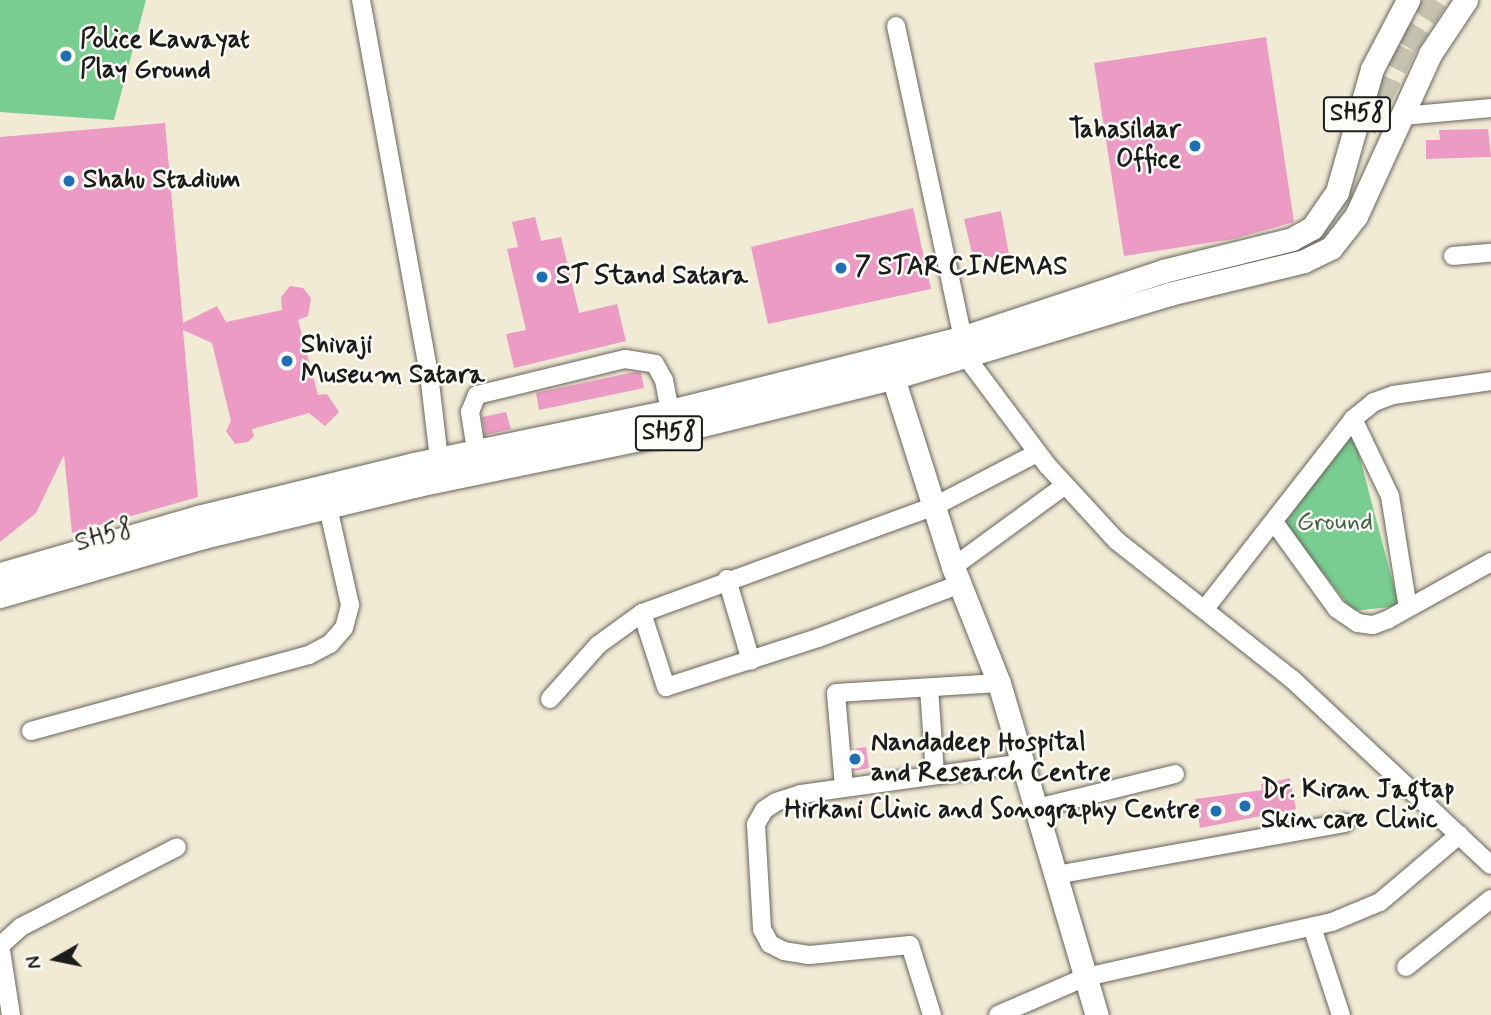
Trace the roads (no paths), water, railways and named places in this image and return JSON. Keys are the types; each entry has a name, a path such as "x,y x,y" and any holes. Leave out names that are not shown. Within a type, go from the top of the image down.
{"main road":[{"name":"SH58","path":"964,348 1163,271 1292,239 1312,228 1326,214 1347,163 1371,69 1408,0"},
{"name":"SH58","path":"0,574 328,507 478,462 672,422 1304,261 1331,248 1356,216 1445,27 1466,0"},
{"path":"1347,163 1373,134 1356,216"},
{"path":"1227,255 1233,278"},
{"path":"890,367 956,575 999,683 1097,1015"},
{"name":"SH58","path":"0,596 107,554 439,459 478,462"}],"street":[{"path":"361,0 429,374 439,459"},
{"path":"896,26 964,348 1037,453 1064,486 1117,541 1292,680 1491,865"},
{"path":"1403,116 1491,108"},
{"path":"1453,256 1491,253"},
{"path":"478,462 470,412 484,390 625,359 656,364 664,380 672,422"},
{"path":"1204,610 1353,419 1374,402 1393,396 1491,381"},
{"path":"1353,419 1390,496 1408,608"},
{"path":"550,699 598,645 642,613 727,579 935,506 1037,453"},
{"path":"642,613 666,687 751,661 956,575 1064,486"},
{"path":"31,731 309,654 330,644 344,628 350,605 328,507"},
{"path":"1274,522 1337,609 1358,623 1373,625 1491,562"},
{"path":"727,579 751,661"},
{"path":"844,787 834,701 836,693 999,683"},
{"path":"929,688 935,774"},
{"path":"932,1015 910,945 809,955 784,951 770,944 762,929 755,839 764,810 801,794 1023,764"},
{"path":"1037,808 1175,774"},
{"path":"1056,875 1345,823"},
{"path":"998,1015 1086,977 1312,927 1380,902 1459,835"},
{"path":"10,1015 0,944 31,922 177,848"},
{"path":"1406,967 1491,899"},
{"path":"1312,927 1341,1015"}],"tunnel":[{"path":"1365,129 1406,46 1436,0"}],"place":[{"name":"Police Kawayat Play Ground","path":"66,56"},
{"name":"Tahasildar Office","path":"1195,146"},
{"name":"Shahu Stadium","path":"69,181"},
{"name":"7 STAR CINEMAS","path":"841,268"},
{"name":"ST Stand Satara","path":"542,277"},
{"name":"Shivaji Museum Satara","path":"287,361"},
{"name":"Nandadeep Hospital and Research Centre","path":"855,759"},
{"name":"Dr. Kiran Jagtap Skin care Clinic","path":"1245,806"},
{"name":"Hirkani Clinic and Sonography Centre","path":"1216,811"}],"park label":[{"name":"Ground","path":"1335,523"}]}
